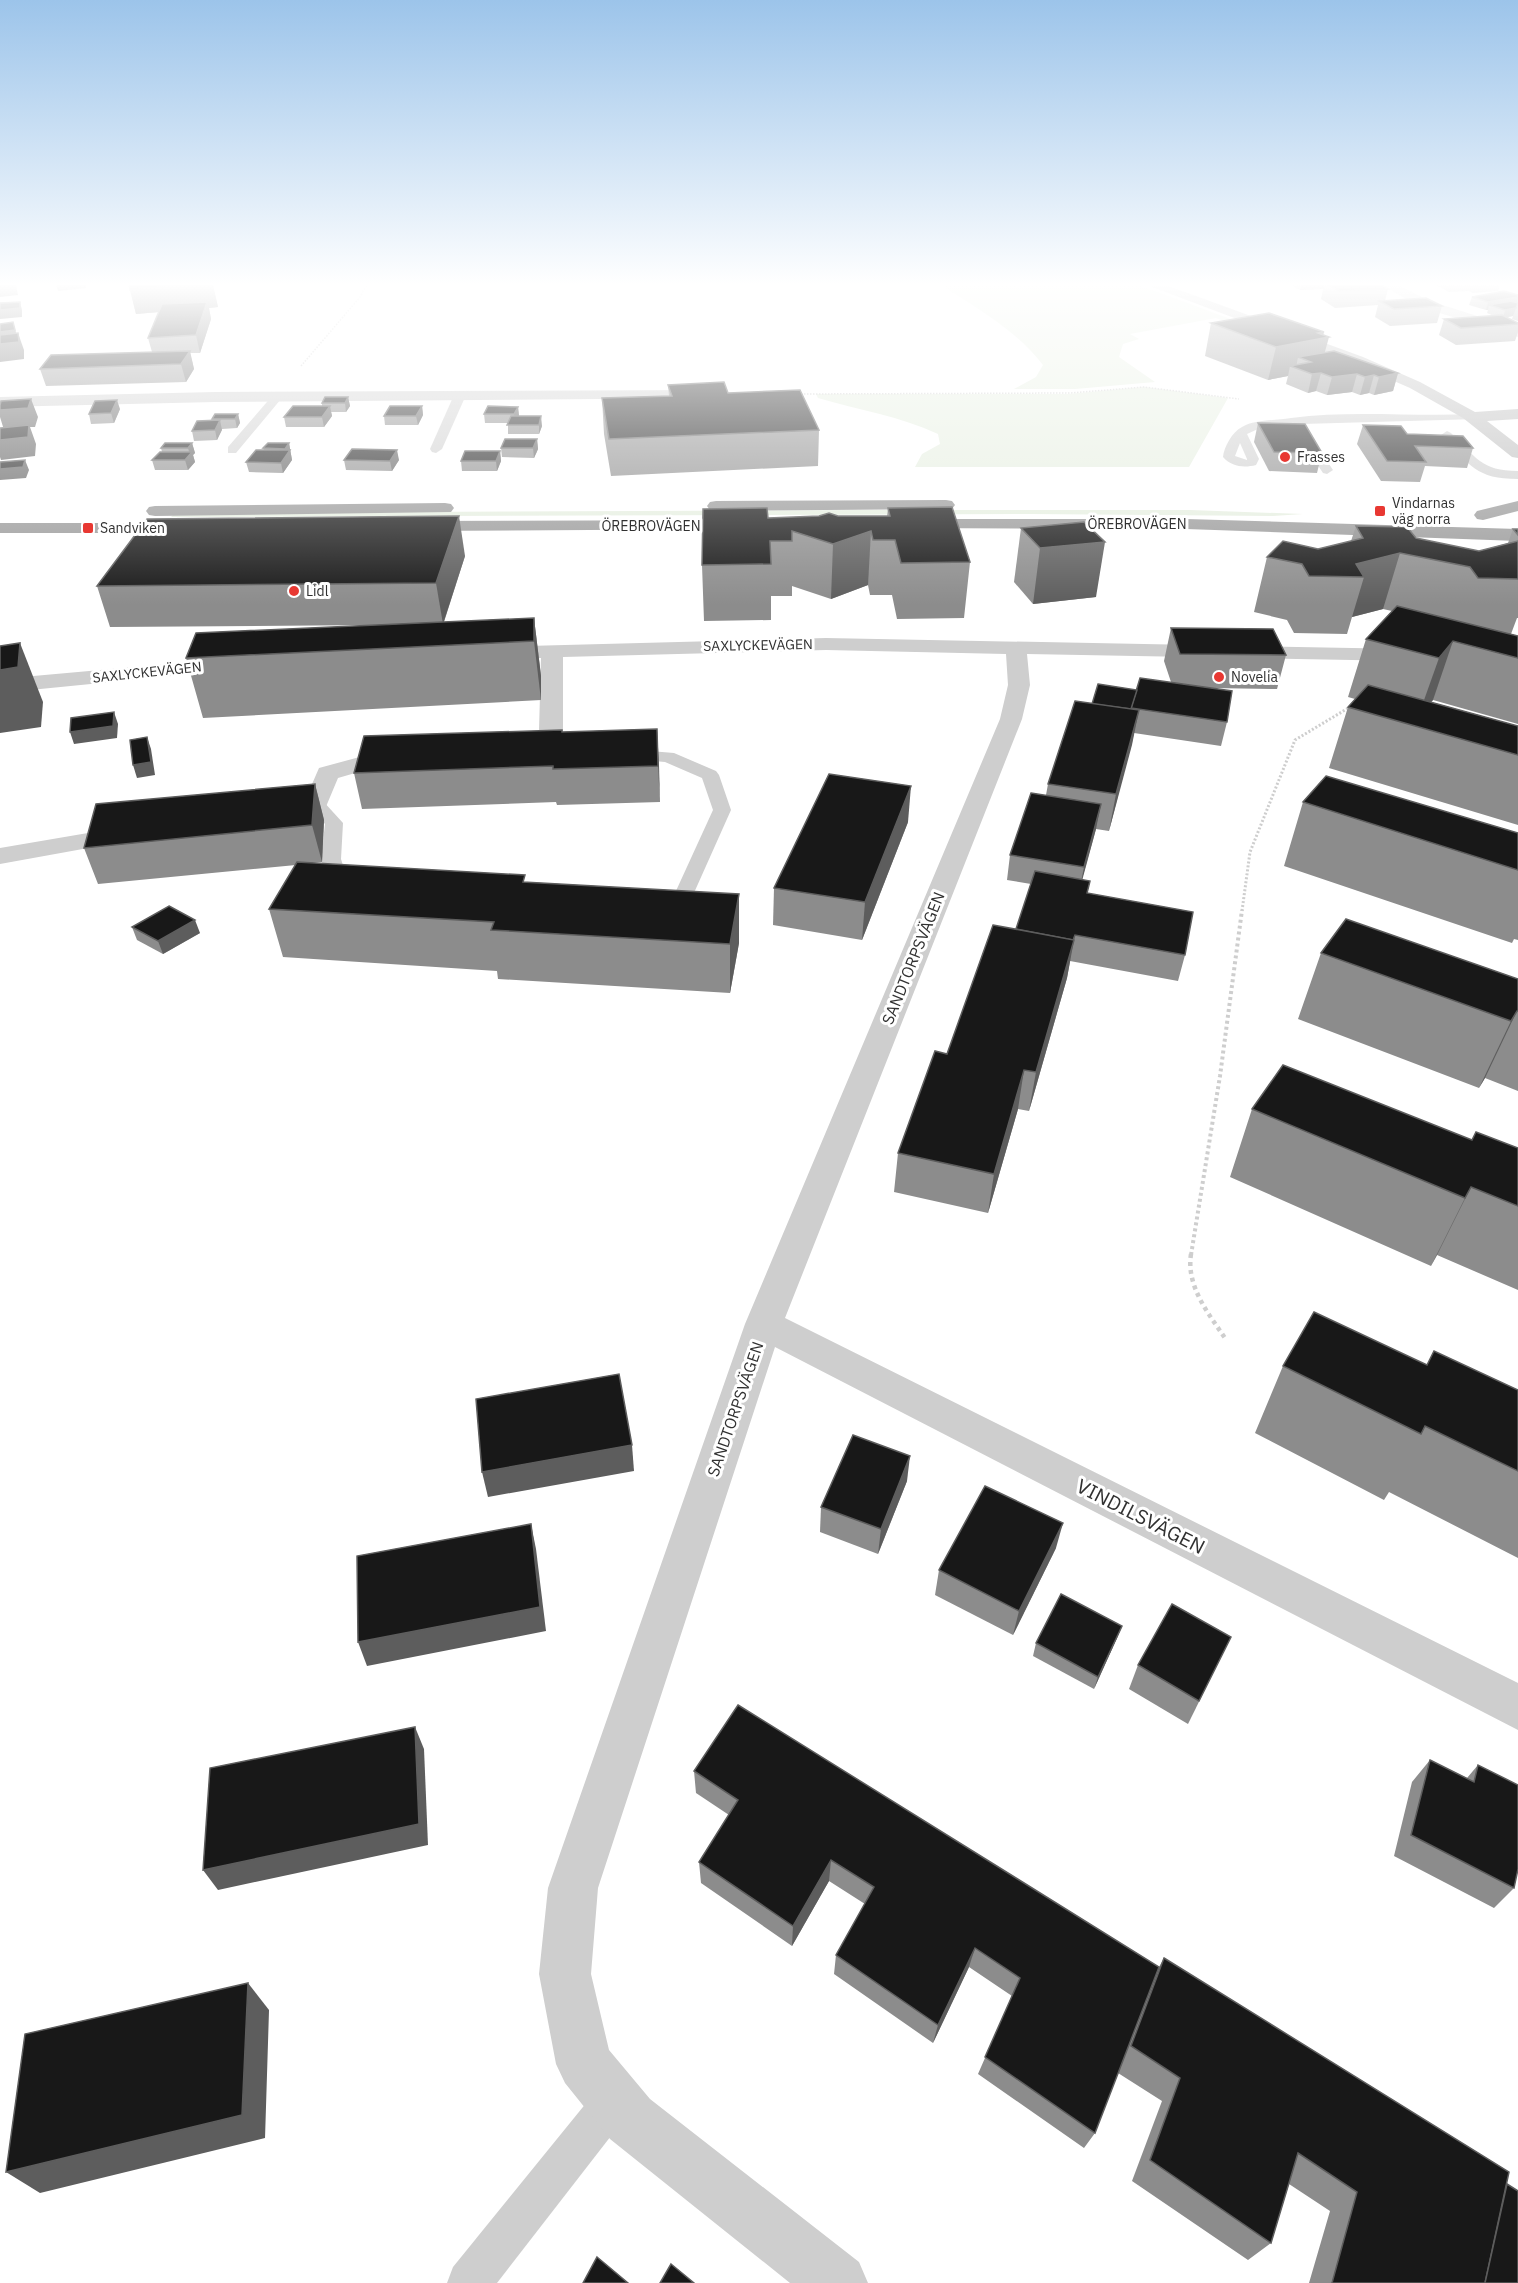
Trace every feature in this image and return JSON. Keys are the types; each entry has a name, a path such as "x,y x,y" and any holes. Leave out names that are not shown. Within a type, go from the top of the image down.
{"highway":[{"name":"ÖREBROVÄGEN","path":"696,506 959,505"},
{"path":"1483,515 1518,506"},
{"path":"0,511 460,508"},
{"path":"1461,514 1518,516"},
{"name":"ÖREBROVÄGEN","path":"900,524 1186,524 1518,535"},
{"name":"ÖREBROVÄGEN","path":"0,528 771,525"}],"main road":[{"path":"1428,392 1474,417 1518,453"},
{"path":"1474,417 1518,414"}],"street":[{"path":"0,402 460,395 773,394"},
{"name":"SAXLYCKEVÄGEN","path":"467,654 760,644 1422,656"},
{"name":"SANDTORPSVÄGEN","path":"838,2283 630,2120 584,2064 565,1974 573,1888 764,1324 1011,719 1019,685 1016,647"},
{"path":"495,752 554,749 551,731 552,651"},
{"name":"SAXLYCKEVÄGEN","path":"0,686 254,662"},
{"path":"258,813 316,804 328,773 367,762 426,758"},
{"path":"0,856 152,831"},
{"name":"VINDILSVÄGEN","path":"764,1324 1518,1707"}],"lane":[{"path":"436,449 460,395"},
{"path":"232,450 277,397"},
{"path":"1242,433 1246,429 1255,427 1316,418 1429,420 1474,417"},
{"path":"1429,420 1455,442 1481,469 1501,475 1518,475"},
{"path":"1293,421 1327,470"},
{"path":"611,753 668,757 710,775 722,810 678,909 648,914"},
{"path":"316,804 334,823 331,859 341,890 364,893"},
{"path":"469,2283 614,2100"}],"path":[{"path":"277,397 279,392"},
{"path":"773,394 1089,392"},
{"path":"1178,392 1241,400"},
{"path":"1226,1338 1198,1298 1191,1263 1220,1076 1250,852 1295,740 1350,707"}],"green space":[{"path":"1095,392 1179,392 1228,398 1189,467 915,467 922,454 940,444 938,434 894,418 818,398 816,394 1068,394"},
{"path":"1190,510 1303,514 1273,516 1031,514 171,517 174,514 194,513"}],"building":[{"path":"670,392 801,392 819,430 609,439 602,398 672,396"},
{"path":"325,397 348,397 345,403 322,403"},
{"path":"31,399 28,408 0,410 1,401"},
{"path":"117,400 111,413 89,414 95,401"},
{"path":"293,406 330,406 322,417 284,417"},
{"path":"390,406 422,406 416,416 384,416"},
{"path":"488,406 518,407 514,414 484,414"},
{"path":"215,414 238,414 235,419 212,419"},
{"path":"511,416 541,416 539,425 507,425"},
{"path":"220,420 215,430 192,431 197,421"},
{"path":"1258,423 1305,424 1322,453 1274,452"},
{"path":"29,425 28,437 0,440 0,428"},
{"path":"1363,425 1401,426 1407,434 1463,436 1473,448 1415,446 1426,462 1387,461"},
{"path":"505,439 537,439 533,448 501,448"},
{"path":"165,443 192,443 188,448 161,448"},
{"path":"268,443 289,443 285,449 263,448"},
{"path":"352,449 397,450 390,461 344,460"},
{"path":"256,450 290,450 281,463 246,462"},
{"path":"465,451 500,451 496,461 461,461"},
{"path":"160,452 192,452 185,460 152,460"},
{"path":"25,460 23,467 0,469 0,462"},
{"path":"952,507 970,562 901,563 895,540 873,540 871,531 833,544 792,531 792,541 770,541 771,564 702,565 703,509 767,508 768,518 819,516 829,513 838,516 890,516 888,508"},
{"path":"459,516 436,583 97,586 147,519"},
{"path":"1084,522 1105,542 1040,548 1021,528"},
{"path":"1356,526 1407,527 1416,538 1479,551 1518,541 1518,579 1478,578 1470,567 1400,553 1356,564 1364,577 1309,576 1302,564 1267,557 1283,541 1318,549 1363,538"},
{"path":"1397,606 1518,636 1518,658 1453,641 1439,658 1366,639"},
{"path":"534,618 534,641 186,658 196,633"},
{"path":"1171,628 1273,629 1286,655 1180,654"},
{"path":"20,643 18,667 0,670 0,646"},
{"path":"1140,678 1232,691 1227,722 1131,708"},
{"path":"1098,684 1137,690 1131,709 1092,704"},
{"path":"1368,685 1518,726 1518,755 1348,707"},
{"path":"1075,701 1139,710 1116,794 1048,784"},
{"path":"114,712 113,726 70,732 71,718"},
{"path":"657,729 658,766 553,769 553,766 354,773 364,736"},
{"path":"147,737 151,762 133,765 130,740"},
{"path":"829,774 911,786 865,902 774,888"},
{"path":"1326,776 1518,833 1518,870 1303,802"},
{"path":"315,784 312,825 84,848 96,804"},
{"path":"1031,793 1101,804 1084,867 1010,855"},
{"path":"297,862 525,875 523,882 739,894 730,944 491,930 494,922 269,909"},
{"path":"1035,871 1090,881 1087,893 1193,912 1185,955 1075,935 1073,940 1016,929"},
{"path":"169,906 195,920 158,941 132,927"},
{"path":"1346,919 1518,979 1518,1011 1511,1021 1321,953"},
{"path":"993,925 1074,940 1036,1072 1024,1070 994,1174 898,1153 935,1051 947,1054"},
{"path":"1283,1065 1472,1140 1476,1132 1518,1148 1518,1206 1471,1187 1465,1198 1252,1109"},
{"path":"1314,1312 1427,1365 1434,1351 1518,1390 1518,1471 1425,1426 1421,1434 1283,1366"},
{"path":"619,1374 632,1445 482,1472 476,1399"},
{"path":"853,1435 910,1456 881,1529 821,1507"},
{"path":"985,1486 1063,1523 1019,1611 939,1570"},
{"path":"531,1524 540,1607 358,1642 357,1556"},
{"path":"1061,1594 1122,1626 1098,1677 1036,1643"},
{"path":"1172,1604 1231,1637 1199,1701 1138,1665"},
{"path":"738,1705 1159,1967 1095,2133 985,2057 1020,1978 975,1948 938,2025 836,1955 874,1887 831,1860 793,1926 699,1862 738,1800 694,1771"},
{"path":"415,1727 419,1824 203,1870 210,1768"},
{"path":"1430,1760 1474,1782 1478,1765 1518,1785 1518,1869 1514,1888 1411,1835"},
{"path":"1164,1958 1509,2172 1485,2283 1332,2283 1357,2192 1298,2153 1271,2243 1150,2160 1180,2078 1131,2046"},
{"path":"248,1983 242,2115 6,2172 25,2034"},
{"path":"1507,2184 1518,2191 1518,2283 1485,2283"},
{"path":"597,2257 628,2283 583,2283"},
{"path":"671,2264 694,2283 660,2283"}],"place":[{"name":"Frasses","path":"1285,457"},
{"name":"Vindarnas väg norra","path":"1380,511"},
{"name":"Sandviken","path":"88,528"},
{"name":"Lidl","path":"294,591"},
{"name":"Novelia","path":"1219,677"}]}
